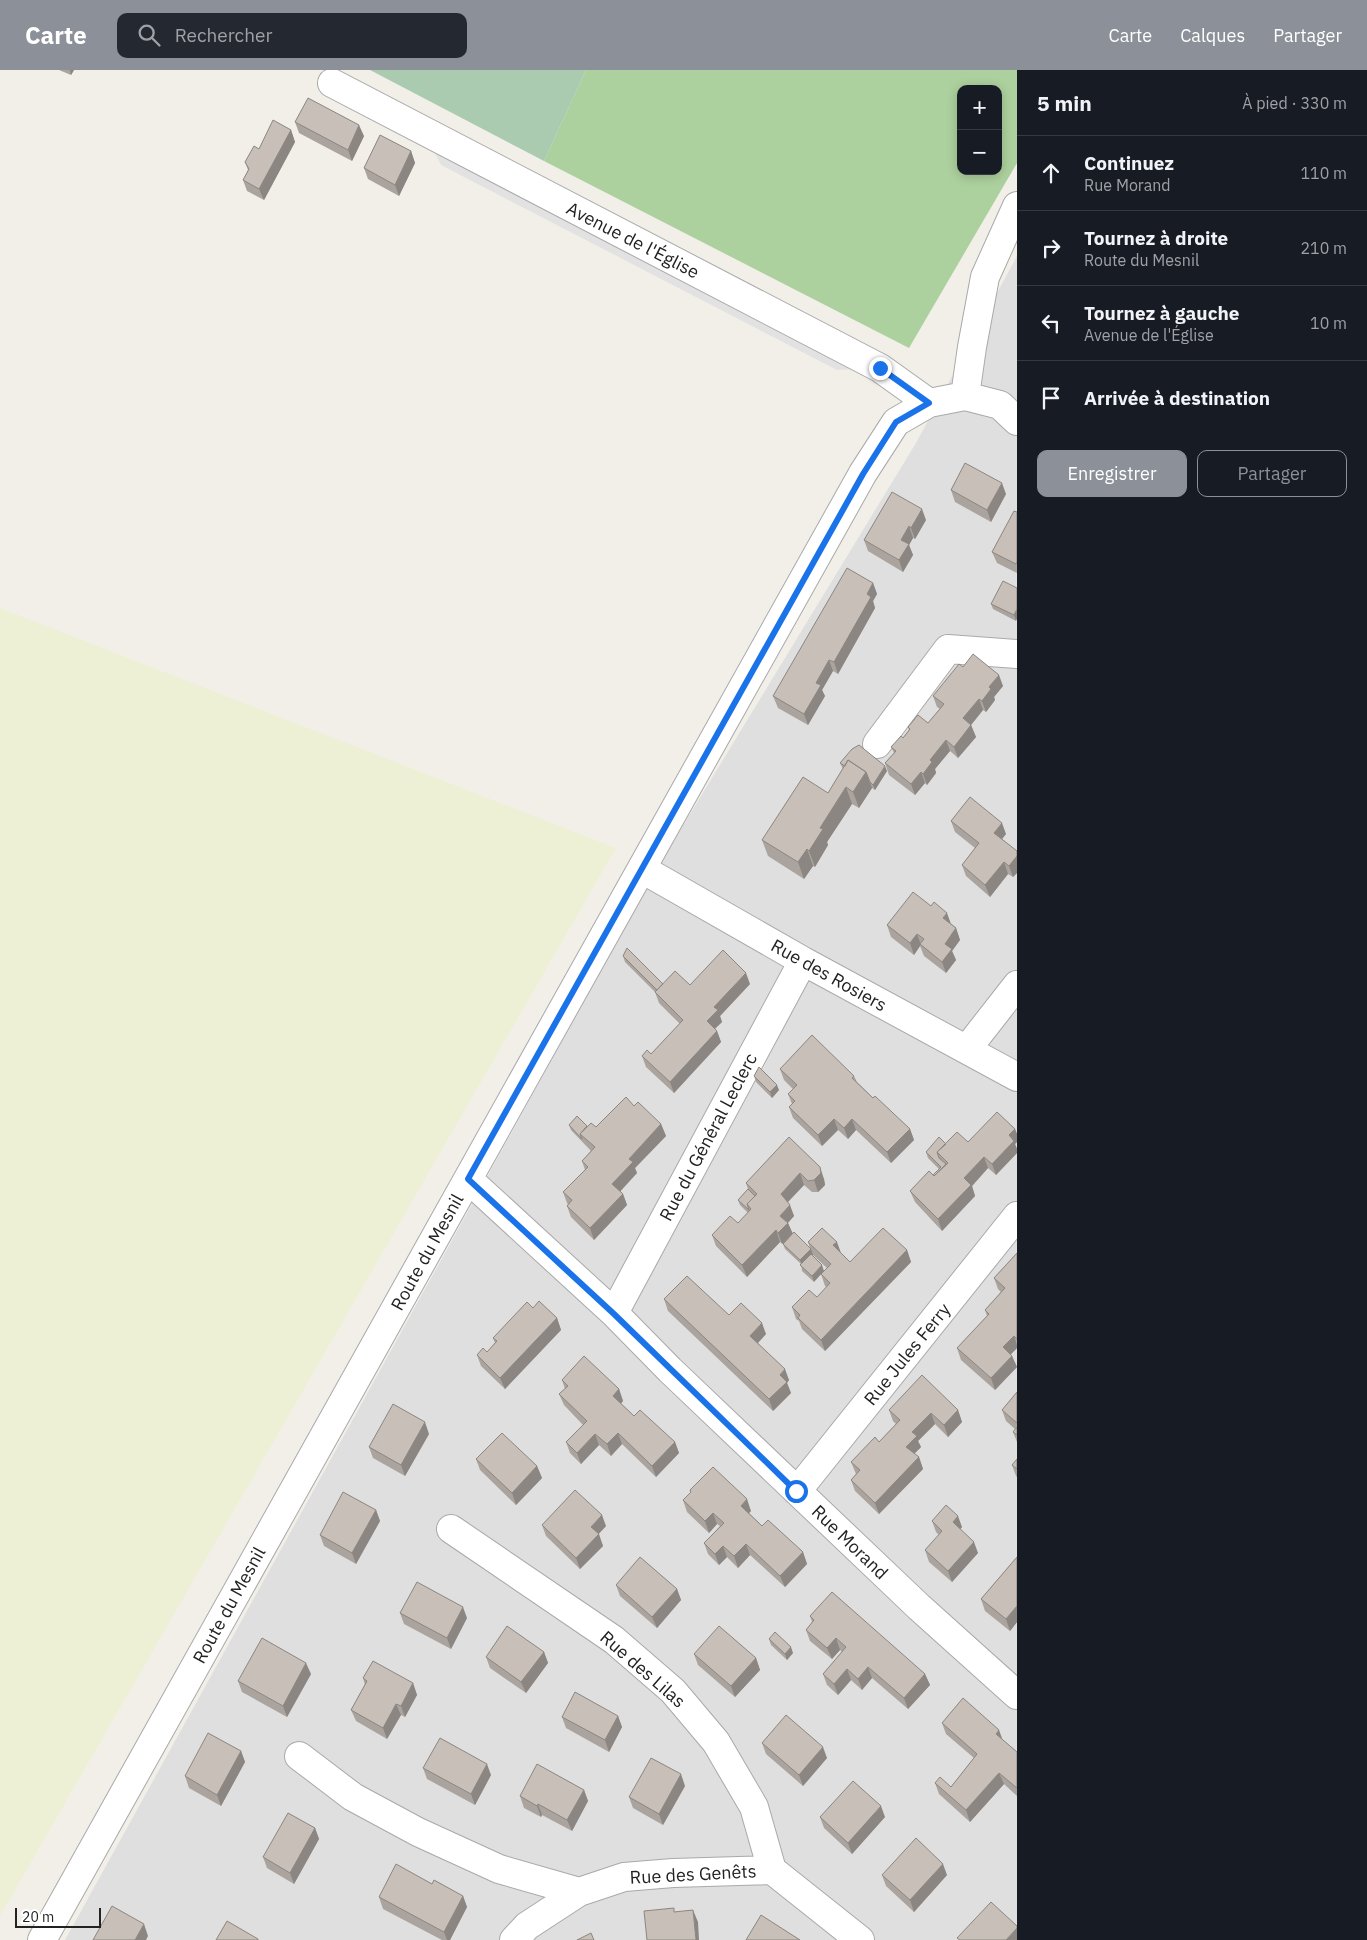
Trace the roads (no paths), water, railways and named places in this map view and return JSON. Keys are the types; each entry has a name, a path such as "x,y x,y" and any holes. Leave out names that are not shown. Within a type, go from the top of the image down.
{"street":[{"name":"Avenue de l'Église","path":"332,83 880,368 929,403"},
{"path":"1017,206 985,277 972,346 966,396 1000,405 1017,421"},
{"name":"Route du Mesnil","path":"42,1940 863,474 896,422 929,403 966,396"},
{"path":"877,744 948,649 1017,654"},
{"name":"Rue des Rosiers","path":"642,869 803,961 1017,1077"},
{"name":"Rue du Général Leclerc","path":"614,1314 803,961"},
{"path":"967,1050 1017,985"},
{"name":"Rue Morand","path":"468,1179 614,1314 919,1608 1017,1695"},
{"name":"Rue Jules Ferry","path":"796,1491 1017,1216"},
{"name":"Rue des Lilas","path":"451,1529 614,1640 674,1691 716,1742 754,1807 772,1870"},
{"path":"299,1756 353,1797 418,1832 499,1869 579,1892"},
{"path":"772,1870 860,1940"},
{"name":"Rue des Genêts","path":"514,1940 527,1926 579,1892 624,1877 673,1873 772,1870"}]}
